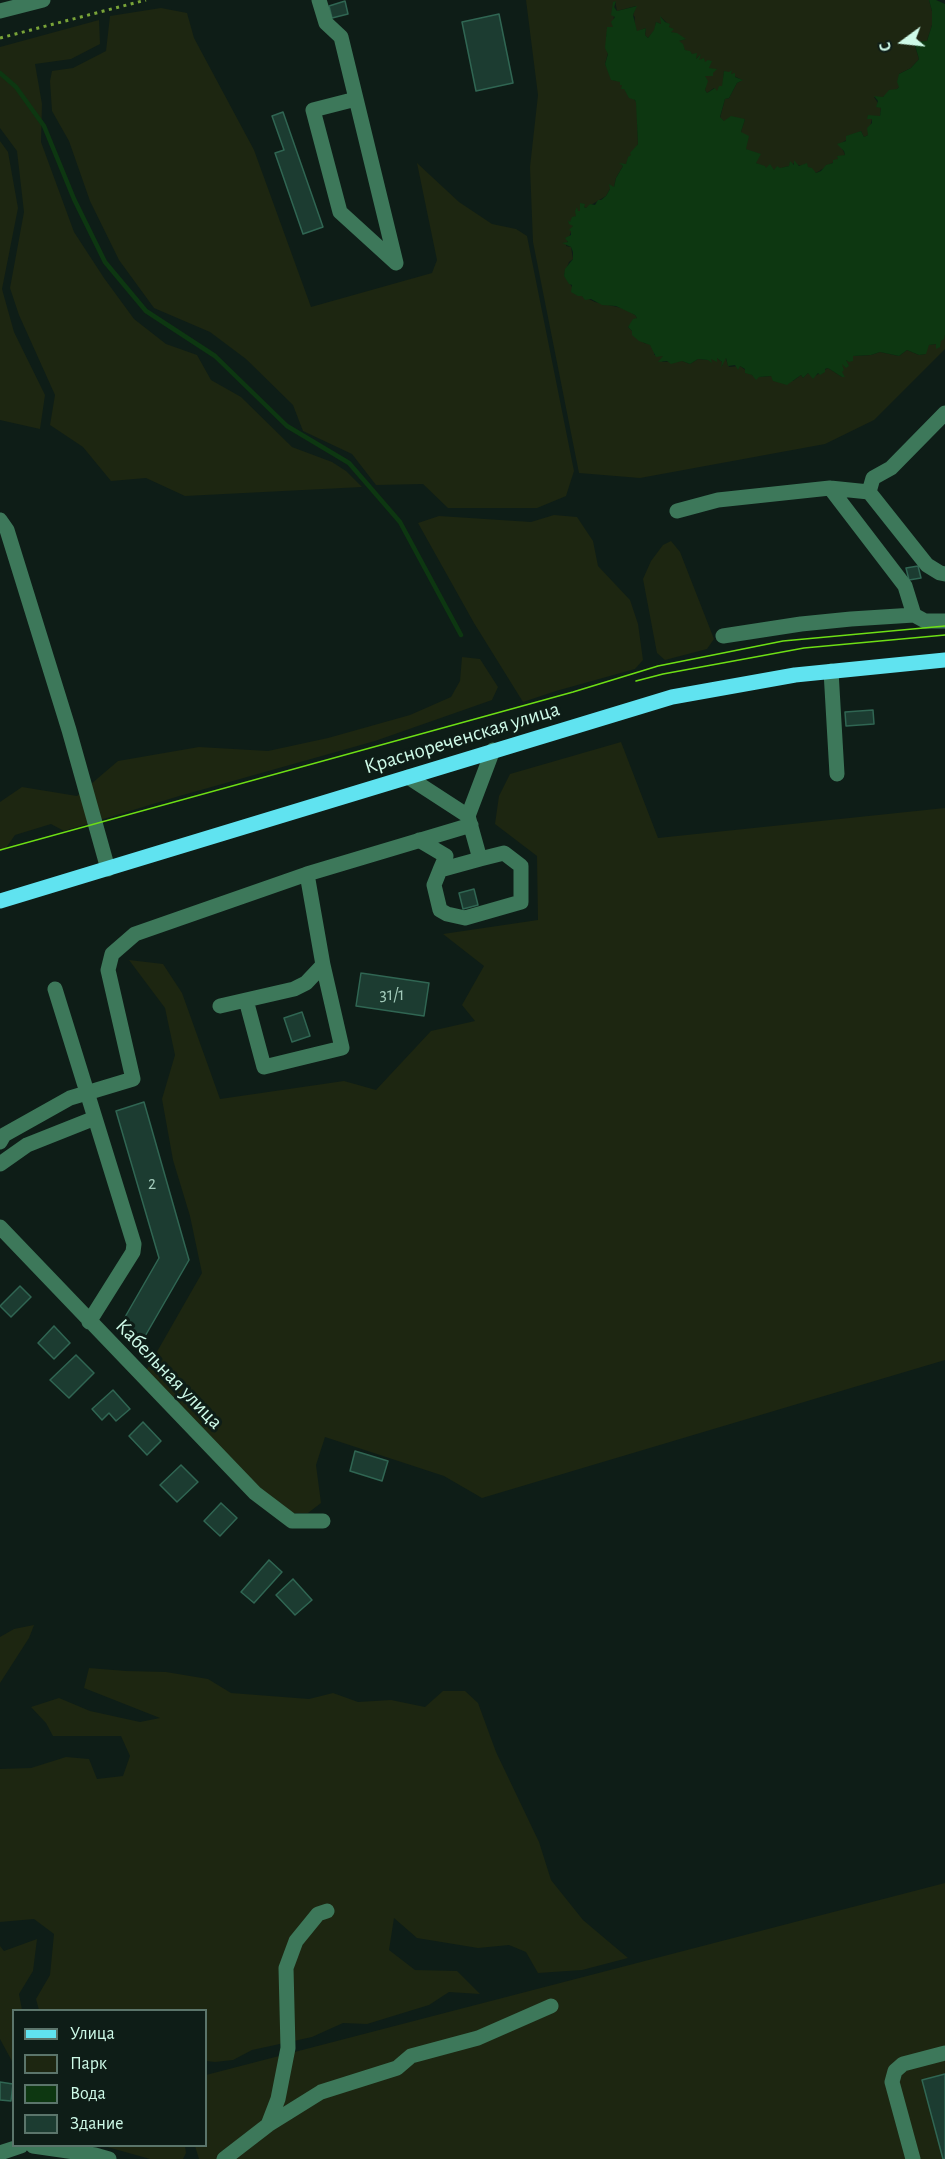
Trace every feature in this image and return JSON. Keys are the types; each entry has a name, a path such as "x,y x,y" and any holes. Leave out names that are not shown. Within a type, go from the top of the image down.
{"main road":[{"name":"Краснореченская улица","path":"0,901 672,697 795,675 938,660"}],"street":[{"path":"0,11 43,0"},
{"path":"319,0 326,24 340,37 356,99 396,263 340,212 313,110 356,99"},
{"path":"870,492 873,478 891,468 945,413"},
{"path":"830,488 905,586 914,615"},
{"path":"677,511 718,500 830,488 870,492 927,565 945,574"},
{"path":"0,520 7,530 69,730 108,869"},
{"path":"723,636 801,624 914,615 925,621 945,621"},
{"path":"938,660 945,651"},
{"path":"831,671 837,774"},
{"path":"480,859 469,820 493,750"},
{"path":"408,777 469,820"},
{"path":"0,1142 4,1135 70,1098 133,1078 108,970 112,954 135,934 307,874 419,840 469,820"},
{"path":"419,840 446,856 440,870 434,885 440,910 465,918 521,902 521,866 504,853 440,870"},
{"path":"246,1000 264,1067 342,1048 323,964 307,874"},
{"path":"220,1006 294,989 306,983 323,964"},
{"path":"56,989 134,1244 133,1252 89,1322"},
{"path":"0,1164 27,1144 95,1118"},
{"name":"Кабельная улица","path":"0,1227 255,1493 292,1521 323,1521"},
{"path":"268,2125 278,2099 288,2048 286,1968 296,1941 318,1914 327,1911"},
{"path":"224,2159 268,2125 321,2092 397,2068 411,2056 478,2038 551,2006"},
{"path":"913,2159 892,2082 895,2072 903,2064 945,2053"},
{"path":"0,2153 16,2147"},
{"path":"45,2147 109,2159"}],"path":[{"path":"0,38 146,0"}],"green space":[{"path":"526,0 929,0 932,25 927,41 914,43 919,59 911,68 899,74 897,89 883,97 874,97 881,108 880,117 872,119 868,135 864,137 861,131 843,142 842,148 845,155 816,173 794,163 775,170 765,169 756,163 746,149 741,132 745,119 724,121 720,118 725,99 729,98 737,83 742,80 724,71 723,87 717,92 714,88 707,93 704,76 709,68 704,62 699,61 699,56 696,59 678,41 685,39 671,32 668,24 661,17 661,24 656,22 655,30 648,38 645,35 646,28 637,32 634,24 633,15 636,6 617,11 615,1 613,27 608,28 606,38 608,53 605,64 614,81 620,81 637,103 638,144 626,164 621,164 623,166 614,187 606,196 586,208 581,205 580,211 570,222 573,226 566,246 571,247 573,259 569,262 564,275 576,293 595,302 626,309 635,315 637,318 628,327 644,343 650,344 654,355 664,356 662,362 682,361 690,364 698,359 708,360 716,357 722,362 722,366 725,357 729,367 740,366 759,377 771,376 793,381 801,375 803,378 808,373 815,376 828,368 842,377 842,364 853,356 880,352 899,356 907,350 919,355 925,354 928,345 936,344 936,348 945,335 945,349 874,420 825,444 640,478 579,473 533,242 530,167 538,95"},
{"path":"161,8 187,13 194,38 254,150 311,307 432,273 437,260 417,163 459,202 492,224 516,229 527,236 574,471 566,496 537,508 448,508 423,484 376,485 352,454 303,431 293,405 246,359 210,332 154,308 119,260 90,201 69,141 52,111 50,81 52,71 73,68 106,51 110,16"},
{"path":"99,20 100,44 71,59 35,64 42,104 41,142 74,232 134,319 166,344 197,355 211,380 241,397 292,447 332,462 346,471 362,487 185,496 146,478 111,481 83,447 50,425 55,395 19,315 10,288 24,212 17,151 0,128 0,47"},
{"path":"0,141 8,152 18,208 2,289 14,332 45,395 40,429 0,420"},
{"path":"554,515 577,517 593,541 598,566 630,600 638,624 643,660 635,669 523,702 474,623 418,523 439,516 531,522"},
{"path":"671,541 680,552 714,639 707,649 665,660 657,653 643,579 651,561 663,545"},
{"path":"462,657 480,659 498,687 492,700 375,741 64,831 51,824 15,835 6,848 0,849 0,802 22,787 77,796 118,761 199,747 268,751 328,738 410,715 451,697 460,681"},
{"path":"621,742 658,838 945,808 945,1360 482,1498 444,1476 325,1437 316,1465 321,1503 308,1513 292,1513 256,1487 146,1371 202,1273 190,1216 173,1160 162,1099 175,1055 165,1008 129,960 163,964 182,993 220,1099 344,1081 376,1090 431,1031 475,1021 462,1005 484,966 443,934 538,920 537,856 495,824 499,796 510,774"},
{"path":"34,1625 29,1638 0,1683 0,1637 14,1629"},
{"path":"89,1668 166,1672 208,1679 231,1693 309,1699 333,1693 358,1702 391,1700 425,1707 443,1691 465,1691 478,1703 496,1752 539,1842 551,1880 583,1920 628,1958 582,1970 538,1973 526,1952 509,1945 478,1948 417,1938 394,1918 389,1950 415,1970 457,1971 480,1994 449,1992 429,2005 367,2024 343,2023 312,2037 252,2050 233,2060 215,2062 207,2061 207,2009 39,2009 36,1999 50,1975 54,1934 34,1919 0,1922 0,1769 31,1768 66,1757 89,1759 97,1779 123,1776 130,1756 121,1736 53,1736 46,1723 31,1707 59,1698 90,1711 140,1722 160,1718 84,1688"},
{"path":"945,1883 945,2159 199,2159 195,2147 207,2147 207,2075"},
{"path":"37,1939 33,1971 19,1994 22,2009 12,2009 12,2061 0,2039 0,1946 4,1951"},
{"path":"108,2147 185,2147 186,2153 183,2159 150,2159"}],"water":[{"path":"929,0 945,4 945,335 940,347 936,349 936,344 929,345 926,354 919,355 907,350 899,356 880,352 853,356 853,361 846,360 849,366 846,368 842,364 845,377 828,368 820,375 818,373 813,379 808,373 803,378 801,375 787,385 773,381 771,376 759,377 756,380 752,375 745,373 745,369 740,366 738,370 735,365 728,366 726,358 721,368 722,362 717,358 717,362 711,359 712,363 698,359 690,364 682,361 671,364 667,361 658,362 663,356 656,357 650,345 639,341 628,327 633,319 637,318 635,315 616,306 602,305 591,299 585,300 582,296 571,292 572,285 564,276 565,269 573,259 573,252 571,247 562,243 568,242 565,238 571,235 569,230 573,226 568,220 570,222 572,217 576,216 577,207 580,211 580,203 585,204 586,208 590,204 595,205 598,200 606,196 610,189 609,184 614,187 623,166 619,163 626,164 630,153 638,144 635,100 629,98 624,89 621,89 620,82 611,80 605,64 608,54 605,48 607,27 613,27 611,22 615,17 611,15 613,2 616,1 614,7 617,11 637,6 633,15 637,31 646,28 645,35 648,38 656,22 661,24 660,16 670,24 669,27 674,29 671,32 686,39 679,41 685,50 692,54 697,53 696,59 701,54 699,60 704,58 705,62 712,61 709,68 717,69 713,76 705,76 708,81 705,90 707,93 715,88 717,91 719,86 722,86 724,71 732,70 731,74 735,73 735,77 743,80 737,83 729,98 725,99 720,117 724,121 731,116 745,119 741,132 749,136 746,149 761,154 756,163 766,168 770,164 774,170 777,166 780,168 789,166 790,161 794,165 794,160 799,166 807,163 808,167 816,173 826,165 833,163 833,160 838,159 837,156 845,155 837,144 846,141 846,136 861,131 864,137 868,135 867,128 872,123 872,119 867,119 868,115 880,116 881,108 876,107 878,101 874,96 883,97 889,90 897,89 899,74 911,68 919,59 914,42 927,41 932,25"}],"building":[{"path":"345,1 348,14 332,18 329,6"},
{"path":"499,14 513,83 476,91 462,22"},
{"path":"283,112 323,227 303,234 275,153 284,150 272,116"},
{"path":"918,566 921,578 909,580 906,568"},
{"path":"873,710 874,724 846,726 845,712"},
{"path":"474,889 478,905 463,909 459,893"},
{"path":"361,973 429,983 424,1016 356,1006"},
{"path":"302,1012 310,1036 292,1042 284,1018"},
{"path":"144,1102 189,1260 144,1338 121,1324 159,1258 116,1111"},
{"path":"20,1286 31,1297 11,1317 0,1306"},
{"path":"54,1326 70,1343 54,1359 38,1343"},
{"path":"76,1355 94,1373 69,1398 50,1380"},
{"path":"113,1390 130,1409 116,1421 109,1413 102,1420 92,1409"},
{"path":"143,1422 161,1441 147,1455 129,1436"},
{"path":"355,1451 388,1461 382,1481 350,1471"},
{"path":"181,1465 198,1482 177,1502 160,1485"},
{"path":"221,1503 237,1518 220,1536 204,1521"},
{"path":"269,1560 282,1572 254,1603 241,1592"},
{"path":"293,1579 312,1600 295,1615 276,1595"},
{"path":"945,2074 945,2159 943,2159 922,2080"},
{"path":"0,2082 12,2084 11,2101 0,2100"}],"waterway":[{"path":"0,73 16,87 44,126 74,199 105,262 146,311 215,356 287,426 349,463 400,522 461,635"}],"tram line":[{"path":"0,850 573,692 658,666 783,641 945,626"},
{"path":"636,681 804,648 945,635"}]}
